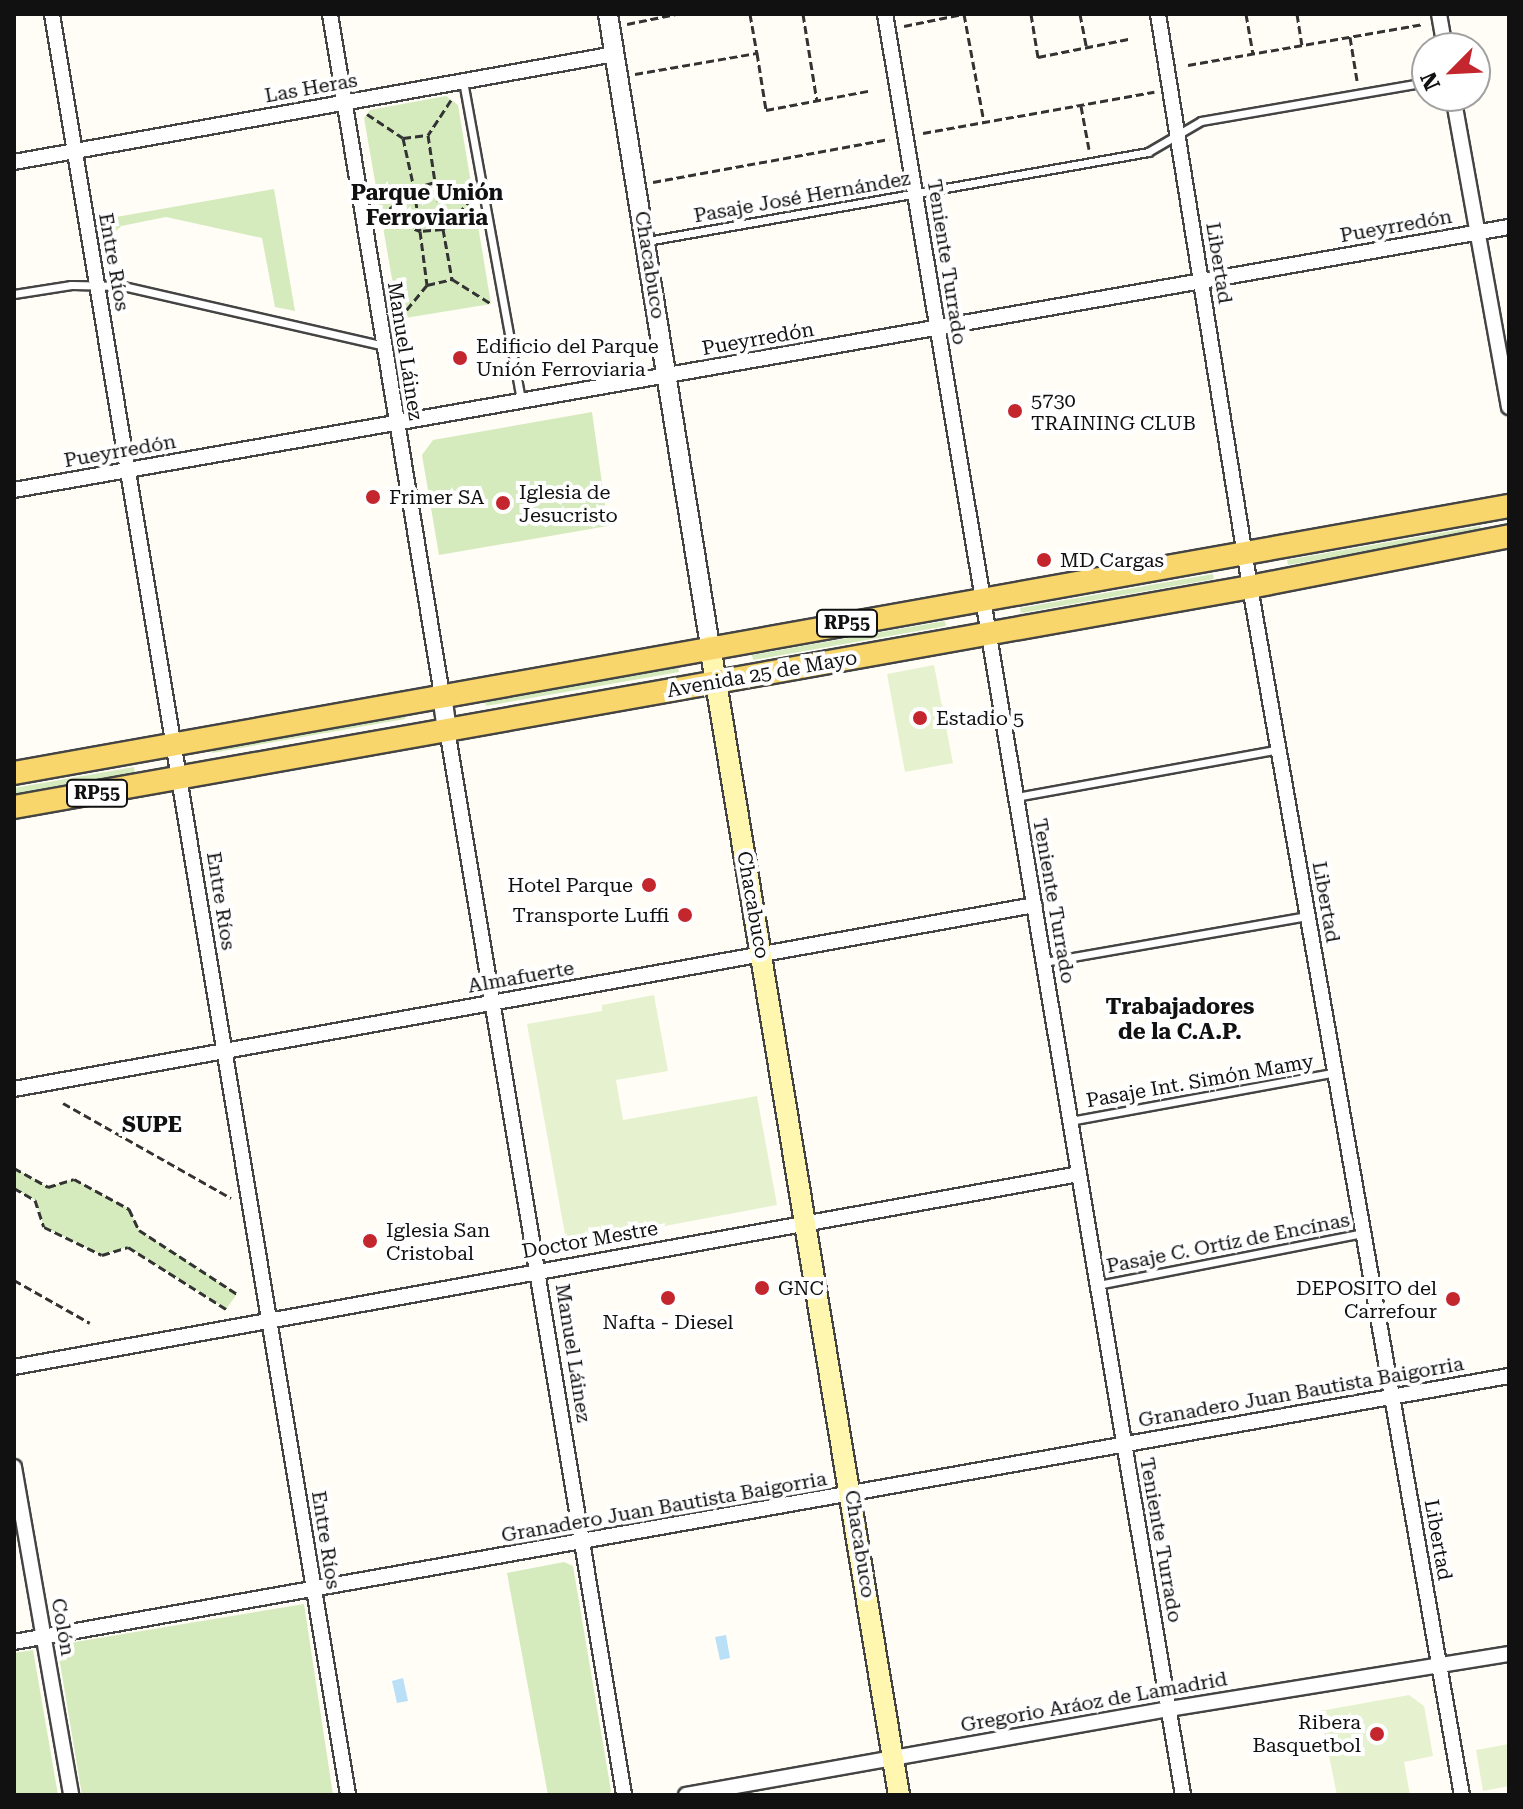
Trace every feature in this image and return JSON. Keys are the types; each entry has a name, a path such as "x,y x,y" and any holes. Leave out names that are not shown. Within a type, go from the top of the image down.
{"main road":[{"name":"Avenida 25 de Mayo","path":"14,773 710,646 1246,555 1509,506"},
{"name":"Avenida 25 de Mayo","path":"14,807 1250,587 1509,536"},
{"name":"Chacabuco","path":"710,646 852,1493 899,1795"}],"street":[{"name":"Entre Ríos","path":"52,14 348,1795"},
{"name":"Manuel Láinez","path":"330,14 442,695"},
{"name":"Chacabuco","path":"608,14 710,646"},
{"name":"Teniente Turrado","path":"885,14 1183,1795"},
{"name":"Libertad","path":"1158,14 1250,587 1462,1795"},
{"name":"Las Heras","path":"14,162 615,54"},
{"path":"1456,112 1509,407"},
{"name":"Pueyrredón","path":"14,490 1509,227"},
{"path":"442,695 447,729"},
{"name":"Manuel Láinez","path":"447,729 540,1270 624,1795"},
{"name":"Almafuerte","path":"14,1089 1035,905"},
{"name":"Doctor Mestre","path":"14,1367 269,1318 1079,1174"},
{"name":"Granadero Juan Bautista Baigorria","path":"14,1642 1509,1376"},
{"name":"Colón","path":"14,1467 71,1795"},
{"name":"Gregorio Aráoz de Lamadrid","path":"686,1795 1169,1709 1509,1654"}],"lane":[{"path":"463,81 521,401"},
{"name":"Pasaje José Hernández","path":"647,241 1148,152 1201,121 1411,85"},
{"path":"14,294 71,285 123,286 384,346"},
{"path":"1016,797 1279,749"},
{"path":"1044,962 1308,916"},
{"name":"Pasaje Int. Simón Mamy","path":"1070,1121 1336,1072"},
{"name":"Pasaje C. Ortíz de Encínas","path":"1098,1285 1364,1233"}],"path":[{"path":"627,24 676,14"},
{"path":"750,14 766,110 868,91"},
{"path":"803,14 817,101"},
{"path":"904,26 964,14 984,122"},
{"path":"1031,14 1038,57 1128,39"},
{"path":"1080,14 1086,47"},
{"path":"1246,14 1253,53"},
{"path":"1297,14 1302,45"},
{"path":"1188,65 1423,24"},
{"path":"1350,36 1357,84"},
{"path":"635,74 757,53"},
{"path":"923,133 1154,92"},
{"path":"451,100 428,135 452,279"},
{"path":"1081,106 1089,149"},
{"path":"367,114 403,138 428,135"},
{"path":"403,138 414,188 427,285"},
{"path":"653,182 891,139"},
{"path":"435,182 472,199 443,229 420,231 381,216 414,188 435,182"},
{"path":"399,319 427,285 452,279 491,304"},
{"path":"63,1103 231,1198"},
{"path":"14,1168 48,1187 74,1179 129,1209 139,1230 237,1294"},
{"path":"14,1188 35,1200 44,1227 102,1255 128,1247 226,1309"},
{"path":"14,1280 90,1323"}],"green space":[{"path":"446,96 458,105 491,304 399,319 364,118 370,110"},
{"path":"274,189 295,311 275,307 262,238 166,217 121,226 108,239 105,219"},
{"path":"592,412 608,526 439,555 422,455 433,440"},
{"path":"1480,526 1481,531 1288,565 1287,560"},
{"path":"1213,574 1214,579 1021,613 1020,608"},
{"path":"945,621 946,626 753,660 752,655"},
{"name":"Estadio 5","path":"934,665 953,763 905,772 887,674"},
{"path":"678,667 679,672 486,706 485,701"},
{"path":"404,714 405,719 212,753 211,748"},
{"path":"134,767 135,773 14,794 14,788"},
{"path":"654,995 668,1071 616,1080 623,1120 757,1096 777,1205 643,1230 642,1226 566,1240 527,1024 602,1011 602,1005"},
{"path":"14,1168 48,1187 74,1179 129,1209 139,1230 237,1294 226,1309 128,1247 102,1255 44,1227 35,1200 14,1188"},
{"path":"564,1562 573,1566 611,1791 608,1795 548,1795 507,1573"},
{"path":"304,1604 333,1795 82,1795 57,1645"},
{"path":"33,1650 58,1795 14,1795 14,1653"},
{"name":"Ribera Basquetbol","path":"1409,1695 1424,1706 1433,1756 1404,1762 1410,1795 1337,1795 1320,1711"},
{"path":"1509,1744 1509,1786 1483,1791 1476,1750"}],"water":[{"path":"726,1635 730,1658 720,1660 715,1637"},
{"path":"403,1678 408,1701 397,1703 392,1681"}],"place":[{"name":"Edificio del Parque Unión Ferroviaria","path":"460,358"},
{"name":"5730 TRAINING CLUB","path":"1015,411"},
{"name":"Frimer SA","path":"373,497"},
{"name":"Iglesia de Jesucristo","path":"503,503"},
{"name":"MD Cargas","path":"1044,560"},
{"name":"Estadio 5","path":"920,718"},
{"name":"Hotel Parque","path":"649,885"},
{"name":"Transporte Luffi","path":"685,915"},
{"name":"Iglesia San Cristobal","path":"370,1241"},
{"name":"GNC","path":"762,1288"},
{"name":"Nafta - Diesel","path":"668,1298"},
{"name":"DEPOSITO del Carrefour","path":"1453,1299"},
{"name":"Ribera Basquetbol","path":"1377,1734"}],"district":[{"name":"Parque Unión Ferroviaria","path":"427,204"},
{"name":"Trabajadores de la C.A.P.","path":"1180,1018"},
{"name":"SUPE","path":"152,1125"}]}
